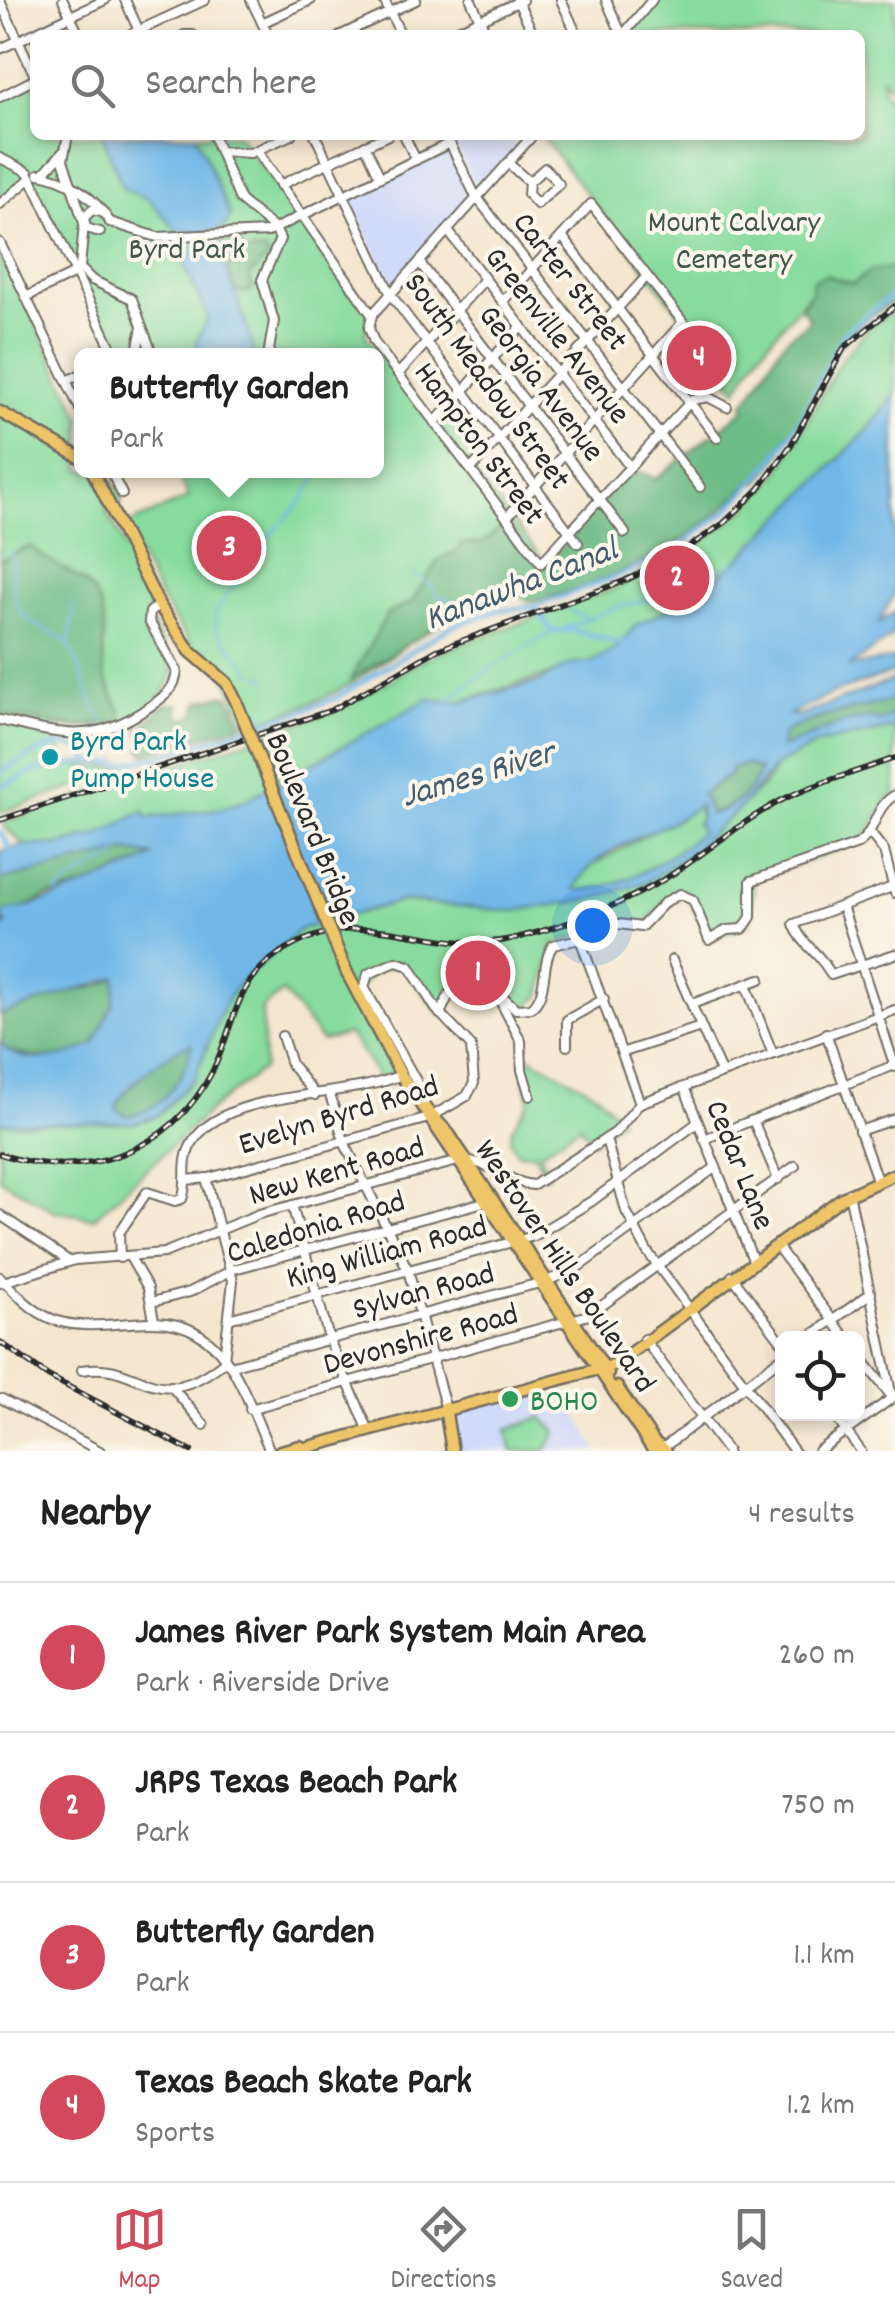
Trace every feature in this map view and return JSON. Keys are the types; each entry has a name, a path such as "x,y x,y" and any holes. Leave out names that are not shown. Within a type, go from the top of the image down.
{"main road":[{"path":"0,412 74,454"},
{"name":"Boulevard Bridge","path":"97,478 159,605 190,651 223,677 236,701 347,973"},
{"name":"Westover Hills Boulevard","path":"347,973 401,1075 658,1450"},
{"name":"Westover Hills Boulevard","path":"462,1160 480,1170 489,1200"},
{"path":"294,1451 600,1367 646,1340 850,1193 895,1174"},
{"name":"Westover Hills Boulevard","path":"600,1367 639,1433 658,1450"},
{"path":"445,1409 452,1451"},
{"path":"280,1451 309,1447"}],"street":[{"path":"63,0 77,30"},
{"path":"70,14 95,0"},
{"path":"35,30 106,0"},
{"path":"124,0 133,30"},
{"path":"140,30 188,4 206,0"},
{"path":"252,1 265,29 311,0"},
{"path":"384,0 398,30"},
{"path":"352,30 416,0"},
{"path":"471,0 485,30"},
{"path":"560,0 575,30"},
{"path":"606,0 621,30"},
{"path":"627,30 652,0"},
{"path":"0,1 30,66"},
{"path":"458,30 519,1 532,30"},
{"path":"152,24 156,30"},
{"path":"0,47 30,32"},
{"path":"0,96 30,81"},
{"path":"0,204 29,178 52,168 67,140"},
{"path":"215,140 226,176 240,200 275,228 280,250 262,280 274,321 269,348"},
{"path":"220,151 257,151 280,140"},
{"name":"South Meadow Street","path":"317,140 391,295 578,543"},
{"path":"280,185 378,140"},
{"path":"406,140 416,160"},
{"path":"40,174 76,187 110,222 151,236 208,236 275,228 416,160 446,140"},
{"name":"Carter Street","path":"448,140 477,198 700,487"},
{"path":"372,315 529,140"},
{"path":"365,146 380,177"},
{"name":"Hampton Street","path":"257,151 372,315 371,336 380,348"},
{"path":"63,152 84,222 90,231 100,232"},
{"path":"3,163 28,172 113,348"},
{"path":"508,163 529,182"},
{"path":"544,168 559,182 538,204 528,194 529,182 544,168"},
{"path":"503,301 591,204 683,322 506,517"},
{"path":"79,271 84,222 88,212 101,212"},
{"path":"80,252 110,222"},
{"name":"Greenville Avenue","path":"448,230 630,467"},
{"path":"562,236 717,438"},
{"path":"0,243 74,394"},
{"name":"Georgia Avenue","path":"420,263 625,533"},
{"path":"26,298 79,271"},
{"path":"79,271 132,299 150,348"},
{"path":"471,469 646,276"},
{"path":"398,374 486,279"},
{"path":"434,422 522,326"},
{"path":"137,348 142,327"},
{"name":"Hampton Street","path":"384,354 541,563 571,533"},
{"path":"67,380 74,377"},
{"path":"571,533 690,402 704,396 728,407"},
{"path":"114,478 122,494"},
{"path":"0,720 34,728 100,734 122,726 167,695 177,672 150,621 159,605"},
{"path":"440,1014 448,991 462,979 478,977 516,1010 532,1008 541,995 550,948 580,939 610,923 641,926 665,902 680,894 692,900 705,935 715,940 727,930 740,930 750,923 751,881 854,846 871,834 882,804 895,796"},
{"path":"871,834 885,856 894,889 795,922 800,938 831,975 895,954"},
{"path":"704,1139 842,1082 895,1066 842,906"},
{"path":"580,939 640,1103"},
{"path":"672,960 720,1072"},
{"name":"Evelyn Byrd Road","path":"122,1255 119,1233 146,1192 178,1201 184,1193 185,1180 206,1178 344,1141 430,1113 472,1090 475,1066 467,1041 440,1014 405,963 396,962 371,972 363,984"},
{"path":"692,1004 760,979"},
{"name":"Westover Hills Boulevard","path":"363,984 396,1050 426,1096 430,1113"},
{"path":"746,985 772,1052"},
{"path":"496,990 521,1041 522,1070 530,1096"},
{"path":"567,1046 567,1020 604,999"},
{"path":"480,1170 534,1185 606,1138 640,1103 895,1010"},
{"path":"624,1052 701,1028"},
{"path":"826,1034 877,1180"},
{"path":"282,1036 291,1064 315,1095"},
{"path":"185,1180 184,1163 192,1143 214,1118 330,1095 401,1075"},
{"name":"Cedar Lane","path":"684,1087 753,1260"},
{"path":"330,1095 344,1141 408,1270 445,1409"},
{"path":"753,1120 778,1179"},
{"path":"859,1131 895,1120"},
{"name":"King William Road","path":"232,1318 517,1242 551,1229 697,1123"},
{"path":"606,1138 634,1228 658,1268 794,1451"},
{"name":"New Kent Road","path":"2,1281 69,1261 164,1254 292,1204 462,1160"},
{"name":"Devonshire Road","path":"250,1409 570,1322 658,1268 795,1166"},
{"name":"Sylvan Road","path":"171,1386 203,1377 226,1362 329,1340 544,1282 577,1268 716,1167"},
{"path":"206,1178 232,1272 232,1318 226,1362"},
{"path":"850,1193 893,1397"},
{"name":"Caledonia Road","path":"152,1302 304,1250 489,1200"},
{"path":"292,1204 329,1340 369,1429"},
{"path":"0,1215 69,1261"},
{"path":"776,1244 841,1331"},
{"path":"122,1255 152,1302 154,1320"},
{"path":"732,1276 775,1333"},
{"path":"2,1281 38,1313 62,1322 91,1325 154,1320 187,1330 226,1362 270,1451"},
{"path":"817,1331 871,1293"},
{"path":"646,1340 727,1451"},
{"path":"658,1450 775,1362"},
{"path":"865,1363 893,1397"},
{"path":"82,1370 102,1368 140,1383 171,1386 204,1425"},
{"path":"818,1451 893,1397"},
{"path":"2,1399 100,1451"},
{"path":"839,1421 861,1451"}],"shaded area":[{"path":"452,140 512,140 516,149 477,191"},
{"path":"450,147 473,198 395,289 345,195"},
{"path":"543,1388 555,1407 569,1403 598,1451 456,1451 448,1413"}],"green space":[{"name":"Mount Calvary Cemetery","path":"658,0 895,0 895,93 882,78 883,93 895,104 895,267 871,271 853,284 826,275 759,353 737,390 706,348 718,366 702,378 686,355 702,342 545,140 865,140 865,30 633,30"},
{"name":"Byrd Park","path":"30,84 30,140 242,140 370,312 365,335 375,348 116,348 31,177 0,201 0,98"},
{"path":"238,236 245,252 264,251 269,257 250,275 252,290 244,293 236,290 228,271 232,250 225,250 221,240"},
{"path":"0,250 74,403 74,478 112,478 123,501 105,509 155,601 147,613 174,669 163,693 146,710 125,721 75,728 0,717"},
{"path":"895,267 895,301 864,321 838,348 778,458 757,484 752,480 705,523 623,571 532,602 520,595 474,603 351,679 387,614 412,602 438,560 458,550 461,544 482,543 504,526 513,531 542,570 631,468 656,479 745,409 743,404 779,348 810,319 801,308 811,293 813,279 826,275 853,284 870,271"},
{"path":"895,310 895,394 867,431 731,567 686,600 635,626 614,651 592,662 459,702 428,700 244,801 218,809 147,818 143,811 101,834 57,846 24,845 4,826 4,822 341,709 432,655 614,589 689,552 748,507 778,474 842,358 873,324"},
{"path":"384,359 453,446 438,423 450,409 483,453 469,466 546,564 521,595 450,616 341,689 247,726 224,671 195,651 163,603 124,526 189,498 179,478 384,478"},
{"path":"30,546 79,579 99,601 104,620 105,675 122,713 117,723 79,727 0,714 0,560"},
{"path":"222,695 230,697 242,725 145,754 140,749 146,743 138,731 164,705 179,704 178,717 188,718 196,713 198,702"},
{"path":"895,699 895,714 882,721 869,718 780,749 783,733 797,726"},
{"path":"0,723 54,733 67,765 128,769 0,813"},
{"path":"895,728 895,795 888,799 864,841 754,880 750,923 709,940 688,895 665,902 641,927 625,922 553,945 541,995 524,1010 489,983 462,979 440,1014 401,962 376,970 352,995 395,1073 380,1080 349,1034 322,1041 283,992 262,1008 264,1068 216,1105 94,1218 55,1211 0,1179 0,1123 135,1123 157,1116 194,1079 224,1005 239,983 301,929 401,901 513,911 592,899 692,851 765,784 776,766 817,744"},
{"path":"746,764 760,770 752,786 734,804 710,814 702,794 731,774 732,768"},
{"path":"698,805 702,832 674,853 625,880 573,890 590,867"},
{"path":"127,851 154,856 94,883 46,897 15,912 0,927 0,879"},
{"path":"117,976 114,1001 95,1044 71,1054 48,1057 2,1048 2,1014 49,996 100,986"},
{"path":"191,1043 185,1068 161,1100 127,1117 116,1109 147,1071"},
{"path":"528,1056 597,1094 620,1119 593,1142 580,1126 540,1153 548,1175 544,1176 536,1154 518,1153 510,1141 512,1128 529,1102 521,1057"},
{"path":"542,1417 557,1432 546,1451 512,1451 507,1430"}],"water":[{"path":"104,140 198,140 230,215 217,231 177,231 149,199 123,189"},
{"path":"210,240 216,247 252,348 197,348 208,318 184,265 196,246"},
{"name":"James River","path":"895,394 895,593 878,624 895,612 895,634 848,667 895,658 895,672 838,691 790,714 799,716 895,679 895,699 797,726 783,733 781,748 842,723 869,718 882,721 895,714 895,728 817,744 776,766 740,808 692,851 647,882 592,899 513,911 401,901 301,929 239,983 224,1005 194,1079 157,1116 135,1123 0,1123 0,1042 19,1056 32,1058 58,1057 94,1044 114,1001 116,977 0,1015 0,927 7,924 1,916 7,910 54,898 153,856 127,851 0,879 0,851 24,845 59,845 101,834 144,811 148,818 218,809 244,801 428,699 459,702 538,682 569,665 592,662 614,650 635,626 686,600 731,567 867,431","holes":["746,764 760,770 752,786 734,804 710,814 702,794 731,774 732,768","699,805 701,818 697,824 701,832 674,853 624,880 574,889 585,873 614,849","191,1044 189,1056 178,1080 161,1100 127,1116 116,1109 136,1082"]}],"waterway":[{"name":"Kanawha Canal","path":"0,772 35,753 61,745 82,751 90,762 124,764 297,713 336,698 452,626 500,610 534,607 637,569 677,548 726,512 772,462 800,420 843,334 895,293"},
{"path":"254,674 217,632 215,614 250,557 302,501 316,478"},
{"path":"10,551 14,595 20,610 30,621 68,644 105,724"},
{"path":"447,701 492,667 544,637 612,609 677,592 734,563"},
{"path":"413,573 431,585 437,596 454,602"},
{"path":"69,644 74,605"},
{"path":"534,607 552,631 572,630 620,643"},
{"path":"570,611 587,618"},
{"path":"260,675 268,680"},
{"path":"261,711 267,722"},
{"name":"Kanawha Canal","path":"116,758 117,763"},
{"path":"0,787 42,768 90,762"},
{"path":"0,832 11,850"},
{"path":"57,894 67,883 116,856"}],"railway":[{"path":"0,820 332,710 437,650 624,581 674,557 724,523 759,489 791,445 844,348 895,306"},
{"path":"0,1154 63,1165 122,1154 149,1141 195,1100 212,1072 251,980 277,955 310,938 341,930 370,929 458,942 488,942 559,926 657,884 788,797 895,758"},
{"path":"0,1342 48,1376 191,1451"}],"place":[{"name":"Texas Beach Skate Park","path":"699,358"},
{"name":"Butterfly Garden","path":"229,548"},
{"name":"JRPS Texas Beach Park","path":"677,578"},
{"name":"Byrd Park Pump House","path":"50,757"},
{"name":"James River Park System Main Area","path":"478,973"},
{"name":"BOHO","path":"510,1399"}]}
